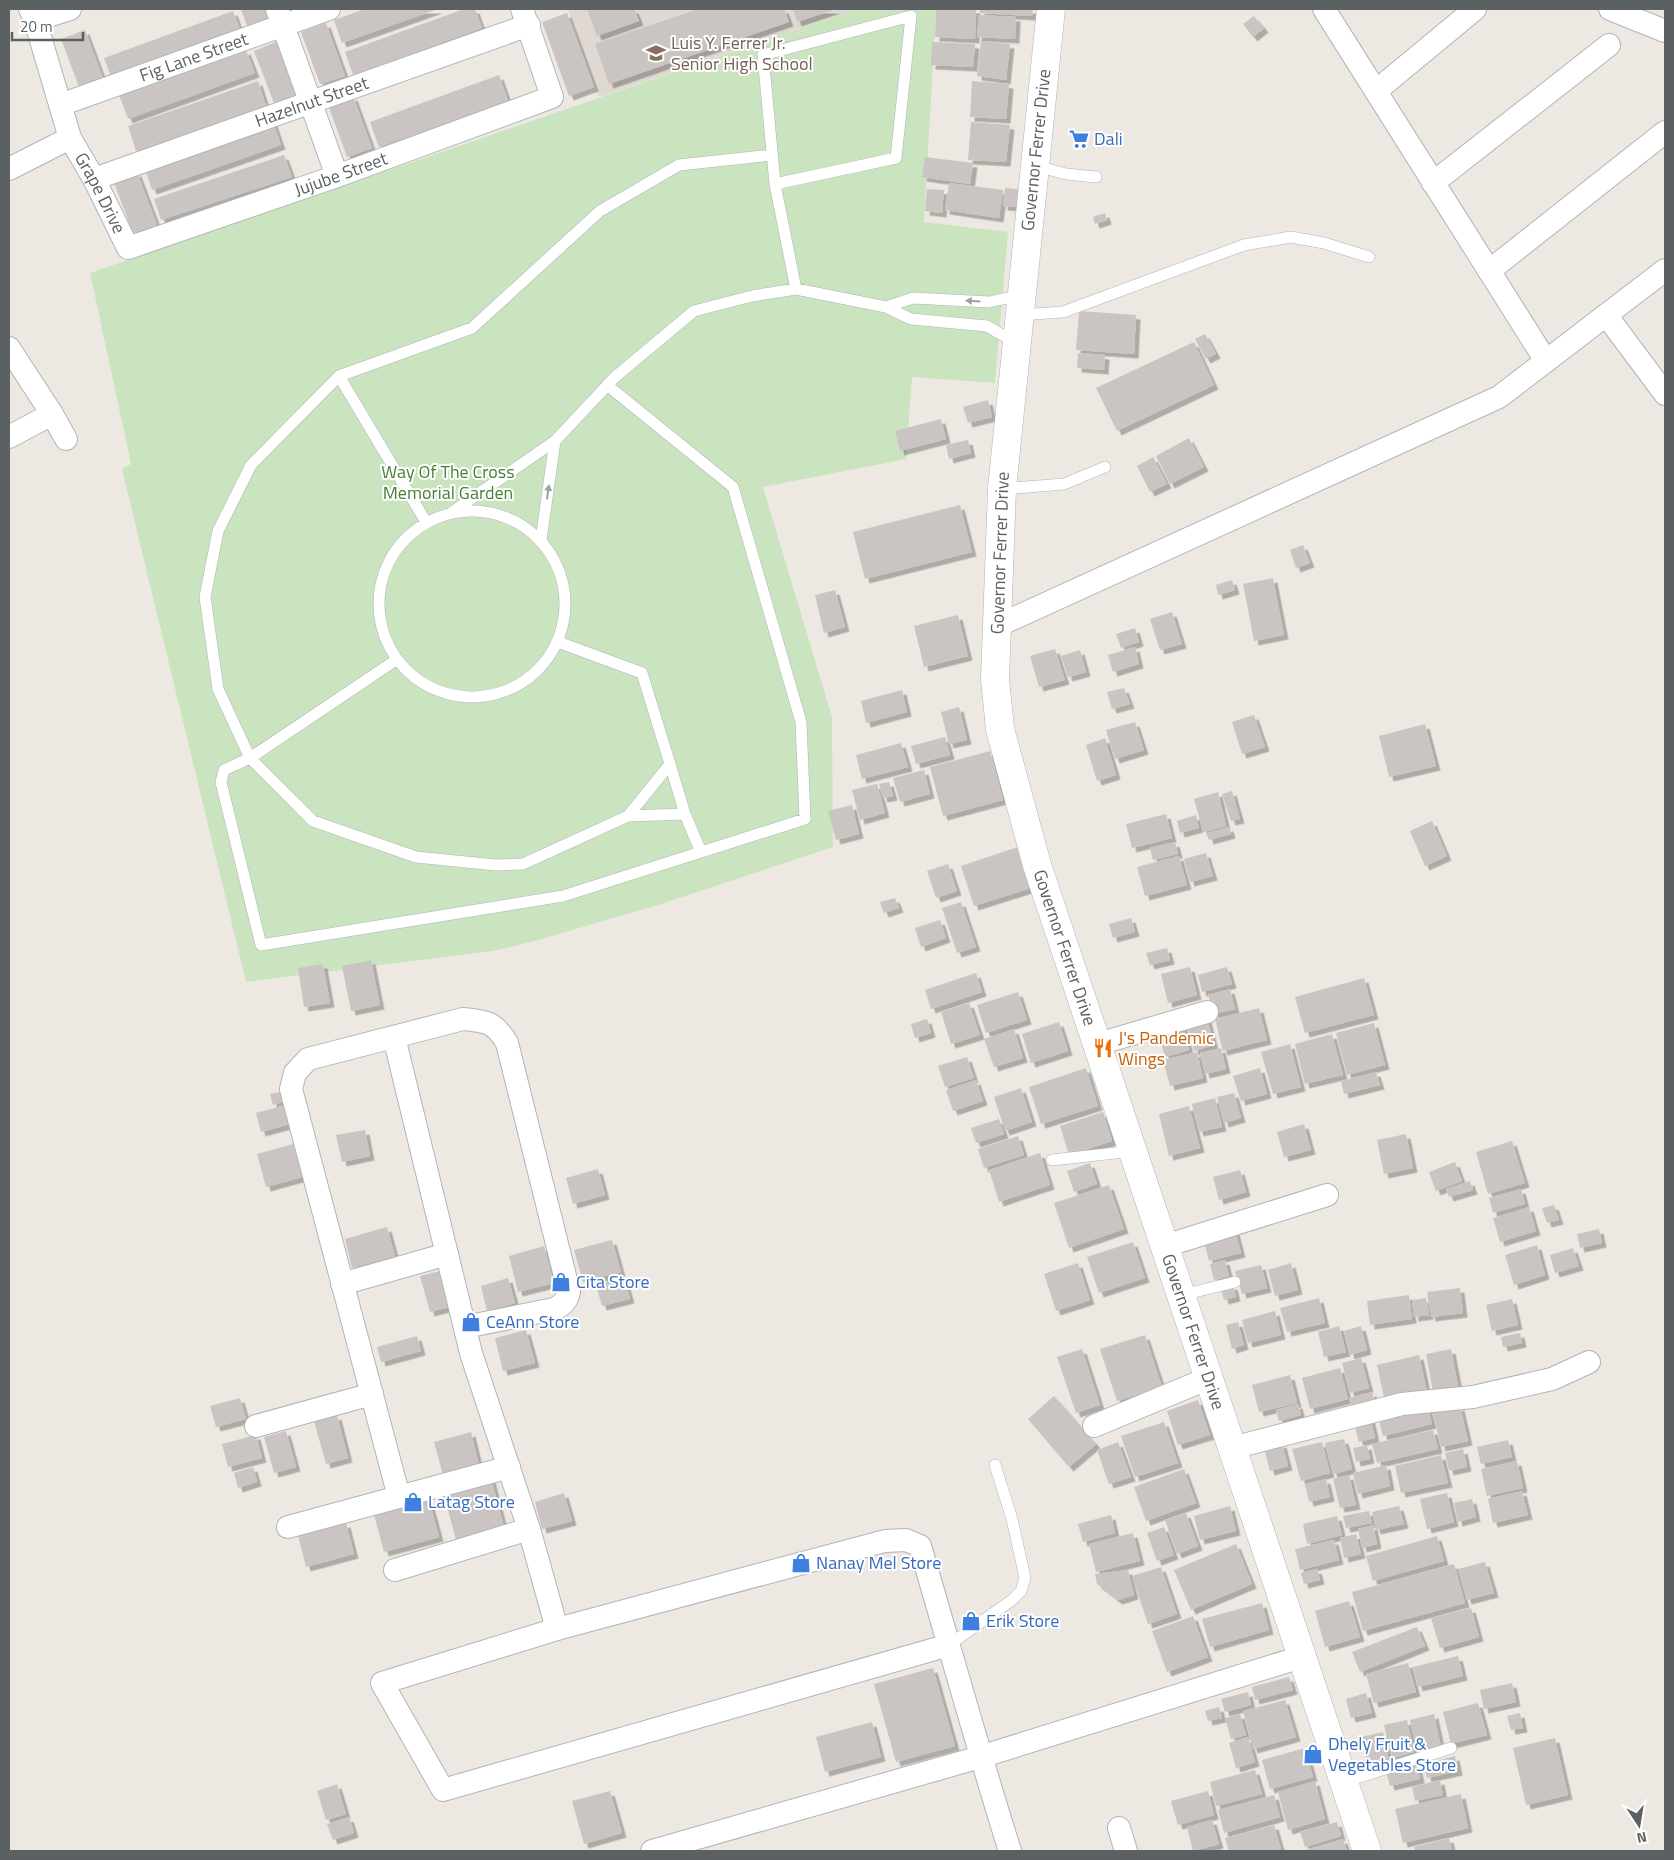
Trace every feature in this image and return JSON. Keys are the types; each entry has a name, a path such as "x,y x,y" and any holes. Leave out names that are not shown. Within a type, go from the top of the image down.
{"main road":[{"name":"Governor Ferrer Drive","path":"1051,9 1002,489 995,679 1000,729 1037,865 1367,1851"}],"street":[{"path":"32,14 70,9"},
{"name":"Fig Lane Street","path":"60,105 279,17 329,9"},
{"path":"1324,9 1546,361"},
{"path":"1376,91 1475,9"},
{"path":"1620,10 1665,31"},
{"name":"Grape Drive","path":"32,14 70,138 94,179 128,248"},
{"path":"279,17 337,176"},
{"name":"Jujube Street","path":"128,248 337,176 552,97 526,17"},
{"name":"Hazelnut Street","path":"94,179 310,101 526,17"},
{"path":"1433,183 1609,45"},
{"path":"1489,271 1665,132"},
{"path":"9,169 70,138"},
{"path":"997,626 1499,397 1665,270"},
{"path":"1606,315 1665,394"},
{"path":"9,351 52,414 66,439"},
{"path":"9,438 52,414"},
{"path":"1098,1044 1207,1012"},
{"path":"399,1497 291,1090 295,1073 308,1059 463,1019 485,1021 499,1030 507,1044 568,1286 568,1297 561,1306 465,1327"},
{"path":"394,1036 471,1354 529,1529 557,1629"},
{"path":"1165,1246 1328,1195"},
{"path":"342,1284 447,1254"},
{"path":"1232,1448 1402,1404 1473,1397 1543,1381 1589,1362"},
{"path":"1094,1426 1209,1378"},
{"path":"256,1426 372,1394"},
{"path":"288,1527 509,1467"},
{"path":"395,1570 529,1529"},
{"path":"949,1645 443,1790 382,1683 557,1629 885,1541 906,1540 920,1546 949,1645 980,1757 1010,1851"},
{"path":"652,1851 980,1757 1301,1657"},
{"path":"1119,1828 1126,1851"}],"lane":[{"path":"775,184 896,158 911,16 763,55 775,184 796,289"},
{"path":"684,814 628,816 523,864 496,866 416,857 313,820 250,758 218,689 205,597 218,531 251,465 340,376 472,328 600,211 679,165 772,155"},
{"path":"1034,165 1066,174 1096,177"},
{"path":"886,307 913,298 990,302 1063,312 1244,245 1291,237 1324,243 1369,257"},
{"path":"452,512 485,511 510,518 524,526 541,540 556,561 564,586 566,614 558,642 550,656 524,682 491,696 471,698 450,696 421,684 396,660 379,625 380,582 392,554 426,522 452,512 556,441 615,376 694,311 752,296 796,289 886,307 911,319 987,326 1016,343"},
{"path":"340,376 426,522"},
{"path":"396,660 250,758 224,770 221,782 261,945 563,896 804,819 800,722 734,487 607,385"},
{"path":"541,540 556,441"},
{"path":"1002,489 1064,484 1105,468"},
{"path":"558,642 642,674 684,814 702,852"},
{"path":"628,816 670,764"},
{"path":"1052,1160 1133,1151"},
{"path":"1182,1295 1234,1282"},
{"path":"949,1645 1012,1600 1021,1591 1024,1578 1012,1519 995,1465"},
{"path":"1344,1782 1451,1748"}],"shaded area":[{"name":"Luis Y. Ferrer Jr. Senior High School","path":"568,9 857,9 599,97"}],"green space":[{"name":"Way Of The Cross Memorial Garden","path":"857,9 936,9 924,222 1008,232 995,383 912,377 906,459 763,487 832,717 833,847 661,904 535,941 493,951 246,982 122,469 131,464 90,273"}],"building":[{"path":"241,9 266,9 272,24 249,32"},
{"path":"365,9 438,9 342,43 334,20"},
{"path":"464,9 475,9 482,28 353,75 345,52"},
{"path":"587,9 634,9 639,21 597,36"},
{"path":"698,9 784,9 789,22 609,84 595,44"},
{"path":"793,9 836,9 797,22"},
{"path":"936,9 976,9 975,39 935,37"},
{"path":"980,9 1033,9 1032,16 980,13"},
{"path":"233,11 242,35 113,82 104,58"},
{"path":"567,13 594,87 569,96 542,22"},
{"path":"979,15 1016,17 1015,39 977,37"},
{"path":"1254,16 1264,28 1253,37 1243,24"},
{"path":"326,23 345,76 320,84 301,32"},
{"path":"85,30 105,84 81,92 61,39"},
{"path":"278,41 298,94 274,103 254,51"},
{"path":"981,41 1010,44 1006,80 977,76"},
{"path":"932,42 975,44 973,67 931,65"},
{"path":"246,50 255,73 128,119 119,95"},
{"path":"499,75 508,101 379,147 370,122"},
{"path":"258,81 266,106 136,151 128,126"},
{"path":"972,81 1009,84 1006,119 970,117"},
{"path":"353,96 372,148 347,157 328,105"},
{"path":"272,119 281,145 152,190 143,163"},
{"path":"971,122 1010,125 1006,162 968,160"},
{"path":"284,155 292,177 161,220 154,199"},
{"path":"925,157 973,163 970,184 922,177"},
{"path":"137,172 157,225 133,233 113,180"},
{"path":"949,183 1003,190 999,218 945,210"},
{"path":"1005,188 1019,189 1017,207 1003,206"},
{"path":"927,189 944,190 942,213 925,211"},
{"path":"1105,213 1107,220 1095,224 1093,217"},
{"path":"1079,311 1136,315 1134,354 1076,350"},
{"path":"1205,334 1216,354 1206,359 1195,339"},
{"path":"1194,342 1214,385 1117,431 1096,388"},
{"path":"1078,353 1105,355 1104,370 1077,368"},
{"path":"988,400 992,417 968,423 963,407"},
{"path":"941,419 946,439 900,451 895,431"},
{"path":"1189,438 1204,467 1170,484 1156,456"},
{"path":"968,440 971,453 949,459 946,445"},
{"path":"1153,457 1167,484 1150,492 1137,466"},
{"path":"960,505 972,552 865,579 853,532"},
{"path":"1303,545 1310,563 1296,568 1290,550"},
{"path":"1273,578 1284,635 1254,641 1243,584"},
{"path":"1232,580 1235,590 1218,595 1216,585"},
{"path":"835,590 845,627 824,633 815,595"},
{"path":"1172,612 1182,644 1160,650 1150,619"},
{"path":"958,615 968,656 924,667 914,626"},
{"path":"1135,628 1139,642 1121,648 1116,634"},
{"path":"1135,647 1139,664 1113,672 1108,655"},
{"path":"1055,649 1065,680 1039,687 1030,656"},
{"path":"1080,650 1086,672 1068,677 1061,656"},
{"path":"1124,688 1130,704 1112,709 1107,692"},
{"path":"902,690 907,712 866,723 861,701"},
{"path":"959,707 967,740 949,744 941,712"},
{"path":"1254,715 1265,747 1242,754 1232,722"},
{"path":"1135,722 1144,750 1115,759 1106,730"},
{"path":"1425,724 1436,766 1389,777 1379,736"},
{"path":"945,737 950,755 916,764 911,746"},
{"path":"1105,738 1116,775 1097,781 1086,745"},
{"path":"901,743 908,767 862,779 856,755"},
{"path":"990,751 1003,800 943,816 930,767"},
{"path":"924,770 930,794 900,802 893,778"},
{"path":"889,782 893,796 883,798 879,784"},
{"path":"877,784 885,813 860,820 852,790"},
{"path":"1232,791 1240,819 1231,821 1222,794"},
{"path":"1218,792 1226,826 1203,832 1194,799"},
{"path":"852,805 859,834 836,840 828,811"},
{"path":"1166,814 1172,838 1132,848 1126,824"},
{"path":"1196,815 1199,828 1180,833 1177,821"},
{"path":"1432,821 1447,856 1425,866 1410,831"},
{"path":"1229,827 1231,834 1209,840 1207,833"},
{"path":"1175,842 1178,854 1153,860 1150,848"},
{"path":"1018,847 1031,888 974,906 961,866"},
{"path":"1206,853 1213,876 1190,882 1184,859"},
{"path":"1179,856 1187,885 1145,896 1137,867"},
{"path":"948,864 957,891 936,898 927,871"},
{"path":"895,898 899,908 884,913 880,902"},
{"path":"961,902 976,947 957,953 942,908"},
{"path":"1131,918 1135,932 1113,938 1109,924"},
{"path":"940,920 946,938 921,947 915,928"},
{"path":"1167,948 1170,960 1150,965 1146,953"},
{"path":"371,960 380,1005 351,1011 342,966"},
{"path":"323,964 330,1003 304,1007 298,968"},
{"path":"1190,967 1197,995 1168,1003 1161,974"},
{"path":"1227,967 1232,984 1202,992 1198,975"},
{"path":"976,973 982,992 931,1009 925,990"},
{"path":"1364,978 1374,1015 1305,1033 1295,997"},
{"path":"1230,989 1235,1009 1214,1014 1208,995"},
{"path":"1018,992 1027,1020 986,1033 977,1005"},
{"path":"969,1003 980,1035 951,1044 941,1012"},
{"path":"1259,1008 1267,1040 1223,1051 1215,1019"},
{"path":"1206,1014 1214,1045 1194,1051 1186,1020"},
{"path":"927,1019 931,1033 915,1038 911,1024"},
{"path":"1059,1022 1068,1051 1031,1063 1022,1034"},
{"path":"1374,1023 1385,1065 1347,1075 1336,1033"},
{"path":"1183,1025 1189,1050 1165,1057 1158,1032"},
{"path":"1014,1029 1023,1058 994,1067 984,1039"},
{"path":"1332,1034 1343,1075 1305,1084 1295,1044"},
{"path":"1290,1044 1301,1087 1273,1094 1261,1052"},
{"path":"1221,1048 1226,1069 1205,1074 1200,1053"},
{"path":"1197,1052 1203,1078 1170,1086 1163,1060"},
{"path":"967,1057 974,1078 945,1087 938,1066"},
{"path":"1086,1068 1098,1106 1041,1124 1029,1087"},
{"path":"1260,1068 1267,1094 1241,1101 1233,1076"},
{"path":"1376,1072 1380,1085 1344,1094 1341,1081"},
{"path":"976,1080 983,1101 953,1111 946,1090"},
{"path":"1021,1088 1032,1122 1005,1131 994,1097"},
{"path":"284,1091 287,1101 273,1105 270,1094"},
{"path":"1234,1093 1241,1118 1224,1123 1217,1097"},
{"path":"1215,1098 1222,1127 1199,1132 1192,1104"},
{"path":"289,1104 294,1123 261,1132 256,1113"},
{"path":"1189,1106 1200,1148 1169,1156 1159,1114"},
{"path":"1103,1112 1112,1141 1069,1155 1060,1126"},
{"path":"999,1119 1004,1134 976,1143 971,1128"},
{"path":"1304,1124 1311,1150 1284,1157 1277,1132"},
{"path":"365,1130 370,1156 342,1162 336,1135"},
{"path":"1406,1134 1413,1168 1384,1174 1377,1140"},
{"path":"1018,1136 1024,1155 984,1168 978,1149"},
{"path":"1512,1141 1525,1183 1488,1194 1476,1152"},
{"path":"297,1143 306,1176 266,1187 257,1154"},
{"path":"1040,1153 1050,1185 999,1202 989,1170"},
{"path":"1455,1162 1462,1181 1436,1191 1429,1172"},
{"path":"1090,1163 1097,1184 1074,1192 1067,1171"},
{"path":"598,1169 605,1195 573,1204 566,1178"},
{"path":"1240,1170 1246,1192 1219,1200 1213,1177"},
{"path":"1470,1181 1473,1190 1449,1197 1446,1189"},
{"path":"1109,1185 1124,1229 1069,1248 1054,1203"},
{"path":"1521,1189 1525,1204 1493,1213 1489,1198"},
{"path":"1554,1205 1559,1220 1547,1223 1542,1208"},
{"path":"1529,1207 1536,1231 1500,1242 1493,1218"},
{"path":"387,1227 395,1256 352,1268 345,1239"},
{"path":"1599,1229 1602,1243 1580,1248 1577,1234"},
{"path":"1235,1230 1241,1253 1209,1261 1203,1238"},
{"path":"612,1240 621,1272 583,1282 574,1250"},
{"path":"1133,1242 1145,1278 1099,1293 1087,1257"},
{"path":"1537,1245 1545,1275 1514,1285 1505,1255"},
{"path":"544,1246 554,1283 518,1292 509,1256"},
{"path":"1573,1248 1579,1266 1555,1273 1550,1255"},
{"path":"1225,1260 1229,1276 1214,1280 1210,1264"},
{"path":"1078,1263 1090,1300 1056,1311 1044,1274"},
{"path":"1291,1263 1298,1290 1275,1296 1268,1270"},
{"path":"1261,1265 1267,1288 1242,1294 1235,1271"},
{"path":"444,1270 453,1306 430,1312 420,1276"},
{"path":"624,1277 630,1299 602,1306 596,1285"},
{"path":"508,1278 515,1303 487,1311 481,1286"},
{"path":"1233,1285 1236,1297 1224,1300 1221,1288"},
{"path":"1460,1288 1463,1313 1431,1317 1427,1292"},
{"path":"1409,1295 1412,1319 1370,1325 1367,1301"},
{"path":"1319,1298 1325,1323 1287,1332 1280,1308"},
{"path":"1426,1298 1429,1315 1414,1317 1412,1300"},
{"path":"1512,1299 1518,1325 1492,1331 1486,1305"},
{"path":"1275,1311 1281,1335 1248,1343 1242,1320"},
{"path":"1238,1322 1244,1345 1232,1349 1226,1325"},
{"path":"1339,1326 1346,1352 1324,1357 1318,1332"},
{"path":"1361,1326 1367,1350 1350,1355 1344,1331"},
{"path":"526,1330 535,1363 503,1371 495,1338"},
{"path":"1520,1333 1522,1343 1503,1347 1501,1337"},
{"path":"1145,1335 1162,1387 1117,1401 1100,1349"},
{"path":"417,1336 421,1351 381,1362 377,1347"},
{"path":"1082,1349 1100,1405 1076,1413 1057,1357"},
{"path":"1451,1349 1458,1386 1433,1392 1426,1354"},
{"path":"1419,1355 1427,1392 1385,1402 1377,1365"},
{"path":"1361,1358 1369,1388 1350,1393 1342,1363"},
{"path":"1340,1368 1348,1399 1310,1409 1302,1378"},
{"path":"1290,1375 1297,1403 1259,1412 1252,1385"},
{"path":"1372,1392 1374,1400 1351,1405 1349,1398"},
{"path":"1054,1396 1096,1444 1069,1467 1028,1419"},
{"path":"240,1398 246,1419 216,1427 210,1406"},
{"path":"1198,1400 1210,1435 1178,1445 1167,1411"},
{"path":"1298,1404 1301,1415 1279,1421 1276,1410"},
{"path":"1427,1405 1432,1424 1383,1436 1378,1417"},
{"path":"1460,1406 1468,1441 1441,1447 1433,1413"},
{"path":"337,1415 348,1458 326,1464 314,1421"},
{"path":"1370,1416 1375,1438 1359,1442 1353,1420"},
{"path":"1164,1422 1178,1463 1135,1477 1121,1436"},
{"path":"1433,1430 1438,1449 1377,1463 1372,1444"},
{"path":"286,1431 296,1467 274,1473 264,1437"},
{"path":"471,1432 479,1465 443,1475 434,1442"},
{"path":"256,1435 262,1458 228,1467 222,1444"},
{"path":"1344,1439 1352,1469 1333,1474 1325,1443"},
{"path":"1508,1440 1512,1457 1481,1464 1477,1447"},
{"path":"1118,1442 1131,1477 1109,1484 1097,1450"},
{"path":"1322,1442 1330,1473 1301,1481 1292,1449"},
{"path":"1282,1443 1288,1466 1270,1471 1264,1448"},
{"path":"1367,1445 1370,1459 1356,1462 1353,1448"},
{"path":"1463,1449 1467,1467 1449,1471 1445,1453"},
{"path":"1441,1455 1448,1483 1401,1493 1395,1466"},
{"path":"1517,1461 1523,1488 1487,1496 1481,1469"},
{"path":"1386,1465 1390,1486 1358,1494 1353,1473"},
{"path":"253,1467 257,1482 238,1488 234,1473"},
{"path":"1184,1469 1196,1503 1146,1521 1134,1487"},
{"path":"1349,1475 1356,1505 1340,1508 1333,1479"},
{"path":"491,1478 505,1531 457,1544 443,1491"},
{"path":"1326,1479 1330,1497 1309,1502 1305,1484"},
{"path":"1522,1491 1528,1515 1493,1523 1488,1499"},
{"path":"564,1493 572,1521 542,1529 535,1502"},
{"path":"1447,1493 1454,1522 1427,1529 1420,1499"},
{"path":"1472,1499 1476,1517 1458,1522 1454,1503"},
{"path":"429,1500 439,1537 384,1552 374,1515"},
{"path":"1230,1506 1236,1531 1200,1540 1194,1516"},
{"path":"1399,1506 1404,1524 1376,1530 1372,1512"},
{"path":"1369,1511 1372,1523 1346,1528 1343,1516"},
{"path":"1186,1513 1198,1546 1177,1554 1165,1520"},
{"path":"1111,1515 1115,1533 1083,1542 1078,1524"},
{"path":"1337,1516 1342,1535 1307,1544 1303,1524"},
{"path":"346,1523 354,1554 306,1567 298,1535"},
{"path":"1373,1525 1377,1544 1362,1548 1358,1529"},
{"path":"1164,1527 1174,1555 1157,1561 1147,1533"},
{"path":"1133,1533 1140,1561 1096,1572 1089,1544"},
{"path":"1356,1534 1361,1554 1344,1558 1340,1538"},
{"path":"1437,1536 1444,1561 1373,1581 1366,1556"},
{"path":"1334,1540 1339,1560 1300,1570 1295,1549"},
{"path":"1236,1544 1252,1584 1191,1610 1174,1570"},
{"path":"1485,1562 1494,1593 1467,1600 1458,1569"},
{"path":"1454,1564 1465,1603 1363,1631 1352,1592"},
{"path":"1161,1567 1177,1614 1148,1624 1132,1576"},
{"path":"1317,1569 1320,1580 1304,1584 1301,1573"},
{"path":"1128,1570 1134,1595 1118,1600 1097,1584 1095,1574"},
{"path":"1349,1601 1360,1637 1325,1647 1315,1611"},
{"path":"1262,1603 1269,1630 1210,1647 1202,1619"},
{"path":"1471,1608 1479,1637 1440,1648 1431,1618"},
{"path":"1193,1616 1208,1657 1167,1672 1152,1631"},
{"path":"1417,1627 1425,1646 1360,1672 1352,1652"},
{"path":"1458,1656 1463,1676 1418,1687 1413,1667"},
{"path":"1408,1663 1416,1692 1374,1703 1366,1674"},
{"path":"933,1668 955,1746 896,1762 874,1684"},
{"path":"1289,1677 1293,1690 1255,1700 1252,1687"},
{"path":"1512,1683 1516,1702 1484,1709 1480,1690"},
{"path":"1248,1692 1251,1705 1225,1712 1221,1699"},
{"path":"1366,1693 1372,1713 1351,1718 1346,1699"},
{"path":"1285,1700 1296,1737 1253,1749 1243,1711"},
{"path":"1478,1703 1487,1735 1451,1744 1443,1712"},
{"path":"1219,1707 1222,1718 1208,1721 1205,1711"},
{"path":"1520,1713 1523,1728 1511,1730 1507,1716"},
{"path":"1240,1714 1246,1735 1231,1739 1225,1718"},
{"path":"1434,1714 1441,1747 1417,1753 1410,1720"},
{"path":"1407,1720 1414,1752 1392,1758 1384,1725"},
{"path":"872,1722 881,1757 825,1772 816,1737"},
{"path":"1383,1732 1390,1766 1369,1771 1361,1737"},
{"path":"1248,1737 1255,1762 1236,1768 1229,1743"},
{"path":"1555,1738 1568,1795 1526,1805 1513,1748"},
{"path":"1305,1748 1313,1777 1270,1789 1262,1760"},
{"path":"1455,1756 1458,1771 1427,1778 1424,1764"},
{"path":"1417,1764 1420,1779 1390,1786 1386,1771"},
{"path":"1255,1770 1262,1794 1216,1806 1210,1782"},
{"path":"1440,1780 1443,1795 1415,1801 1412,1787"},
{"path":"1315,1781 1325,1819 1288,1830 1278,1792"},
{"path":"337,1784 346,1814 326,1820 317,1791"},
{"path":"610,1791 622,1833 584,1844 572,1801"},
{"path":"1208,1791 1214,1815 1178,1825 1171,1801"},
{"path":"1461,1794 1468,1828 1403,1843 1395,1809"},
{"path":"1274,1795 1280,1817 1224,1833 1218,1810"},
{"path":"349,1817 354,1833 333,1840 327,1824"},
{"path":"1212,1820 1219,1844 1193,1851 1187,1827"},
{"path":"1337,1822 1341,1836 1305,1847 1300,1832"},
{"path":"1274,1825 1281,1849 1273,1851 1229,1851 1225,1838"},
{"path":"1449,1838 1452,1851 1415,1851 1414,1847"},
{"path":"1343,1839 1347,1851 1302,1851"}],"place":[{"name":"Luis Y. Ferrer Jr. Senior High School","path":"656,53"},
{"name":"Dali","path":"1079,139"},
{"name":"J's Pandemic Wings","path":"1103,1048"},
{"name":"Cita Store","path":"561,1282"},
{"name":"CeAnn Store","path":"471,1322"},
{"name":"Latag Store","path":"413,1502"},
{"name":"Nanay Mel Store","path":"801,1563"},
{"name":"Erik Store","path":"971,1621"},
{"name":"Dhely Fruit & Vegetables Store","path":"1313,1754"}]}
